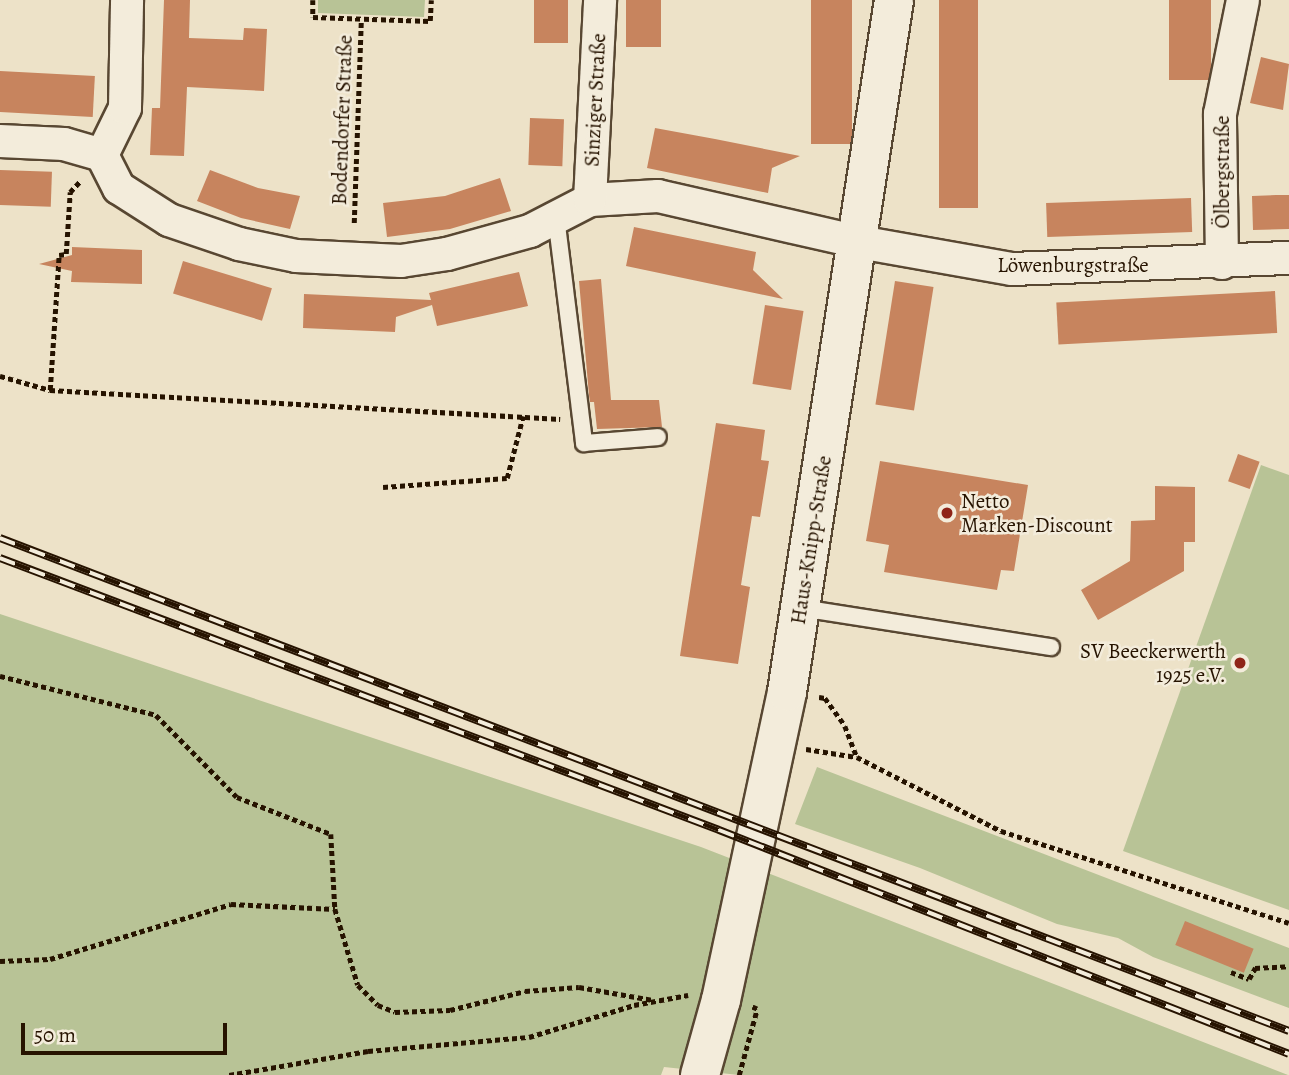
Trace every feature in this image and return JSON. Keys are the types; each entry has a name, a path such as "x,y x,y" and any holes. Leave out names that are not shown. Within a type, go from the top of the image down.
{"street":[{"path":"102,155 125,108 127,0"},
{"name":"Sinziger Straße","path":"590,200 600,0"},
{"name":"Haus-Knipp-Straße","path":"700,1075 721,1000 787,692 859,242 894,0"},
{"name":"Ölbergstraße","path":"1222,263 1220,114 1243,0"},
{"path":"0,141 64,144 102,155 119,188 169,220 239,244 296,256 401,261 447,254 530,231 590,200"},
{"name":"Löwenburgstraße","path":"590,200 658,196 859,242 1012,269 1222,263 1289,258"}],"lane":[{"path":"556,217 584,443 658,437"},
{"path":"801,608 1051,647"}],"path":[{"name":"Bodendorfer Straße","path":"313,0 313,17 430,21 431,0"},
{"name":"Bodendorfer Straße","path":"354,223 361,19"},
{"path":"50,390 60,255 66,254 70,192 102,155"},
{"path":"0,376 50,390 582,421"},
{"path":"383,487 506,478 523,416"},
{"path":"0,676 156,715 237,797 331,834 335,909 358,985 378,1005 395,1012 450,1010 525,991 579,987 653,1000"},
{"path":"787,692 825,698 845,726 857,757"},
{"path":"777,740 857,757 1001,831 1289,923"},
{"path":"0,961 50,959 231,904 335,909"},
{"path":"1231,972 1249,979 1255,968 1289,966"},
{"path":"229,1075 368,1051 529,1037 653,1000 697,994 721,1000"}],"green space":[{"path":"318,0 425,0 424,17 318,13"},
{"name":"SV Beeckerwerth 1925 e.V.","path":"1261,465 1289,475 1289,910 1123,851"},
{"path":"0,614 701,847 1288,1075 739,1075 664,1067 661,1075 0,1075"},
{"path":"817,767 1289,948 1289,1008 1153,957 1118,938 1057,924 920,868 795,824"}],"building":[{"path":"164,0 190,0 189,38 243,40 244,28 267,29 264,91 187,87 184,156 150,155 152,108 160,108"},
{"path":"534,0 568,0 568,43 534,43"},
{"path":"626,0 661,0 661,47 626,47"},
{"path":"811,0 852,0 852,144 811,144"},
{"path":"939,0 978,0 978,208 939,208"},
{"path":"1169,0 1211,0 1211,80 1169,80"},
{"path":"1261,57 1289,64 1283,110 1250,103"},
{"path":"0,71 95,76 93,117 0,112"},
{"path":"530,118 564,119 562,166 528,165"},
{"path":"655,128 800,156 772,168 768,193 647,168"},
{"path":"0,170 52,172 51,207 0,205"},
{"path":"210,170 258,188 300,196 290,229 241,218 197,201"},
{"path":"500,178 511,211 450,229 387,237 383,203 445,196"},
{"path":"1289,195 1289,229 1253,230 1252,196"},
{"path":"1191,198 1192,232 1047,237 1046,203"},
{"path":"634,227 756,252 753,270 783,299 626,266"},
{"path":"72,247 142,250 142,284 71,282 72,271 39,264 72,255"},
{"path":"183,261 272,288 262,321 173,294"},
{"path":"519,272 528,306 437,326 432,305 396,317 395,332 303,328 304,294 431,300 429,293"},
{"path":"601,279 611,400 659,400 662,427 597,429 594,402 590,402 589,395 579,281"},
{"path":"895,281 934,287 914,411 875,404"},
{"path":"1275,291 1277,333 1058,344 1056,302"},
{"path":"765,305 804,311 791,390 752,384"},
{"path":"716,423 765,430 761,460 769,461 760,517 752,516 741,585 750,587 738,664 680,656"},
{"path":"1238,454 1260,462 1250,489 1228,481"},
{"name":"Netto Marken-Discount","path":"880,461 1028,485 1014,571 1001,570 997,590 884,572 889,545 866,541"},
{"path":"1155,486 1195,487 1195,542 1184,542 1184,571 1098,620 1081,590 1130,561 1131,521 1155,520"},
{"path":"1185,921 1254,949 1244,973 1175,945"}],"railway":[{"path":"0,538 1289,1031"},
{"path":"0,558 719,830 1289,1054"}],"place":[{"name":"Netto Marken-Discount","path":"947,513"},
{"name":"SV Beeckerwerth 1925 e.V.","path":"1240,663"}]}
